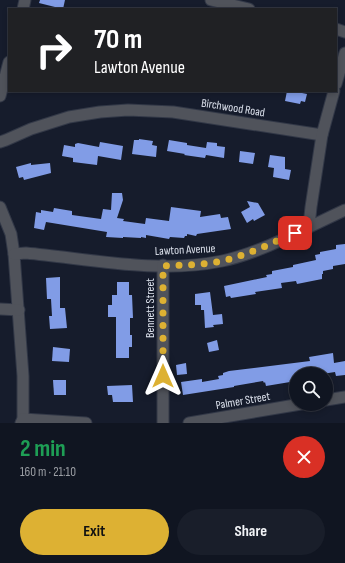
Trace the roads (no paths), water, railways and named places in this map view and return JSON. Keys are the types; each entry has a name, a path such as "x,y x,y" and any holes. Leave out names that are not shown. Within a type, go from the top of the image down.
{"street":[{"path":"211,0 245,8"},
{"path":"337,81 345,53"},
{"path":"0,96 8,66"},
{"path":"309,226 322,134 334,92"},
{"name":"Birchwood Road","path":"0,142 31,129 69,117 100,112 128,110 173,112 322,134"},
{"path":"0,207 11,234 14,254 23,376 22,421 86,423"},
{"name":"Lawton Avenue","path":"14,254 26,253 126,264 163,266 223,261 254,251 345,210"},
{"name":"Bennett Street","path":"163,266 163,423"},
{"path":"0,309 18,310"},
{"path":"333,399 345,397"},
{"name":"Palmer Street","path":"189,423 289,406"}]}
